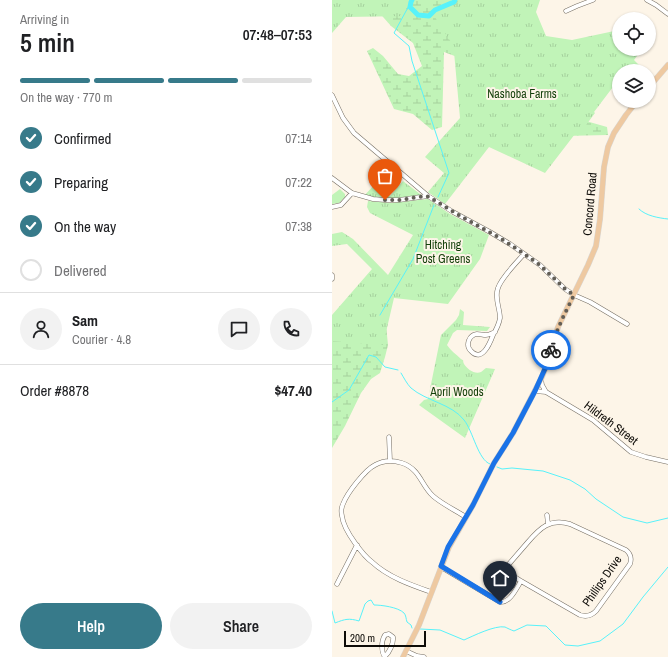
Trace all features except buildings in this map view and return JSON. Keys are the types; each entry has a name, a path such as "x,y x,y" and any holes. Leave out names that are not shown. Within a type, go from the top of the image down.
{"main road":[{"path":"656,79 668,65"},
{"name":"Concord Road","path":"403,657 419,625 448,547 473,505 494,463 513,433 541,379 548,362 558,327 596,246 600,219 603,175 607,151 614,133 632,108"}],"street":[{"path":"566,11 592,0"},
{"path":"647,0 668,14"},
{"path":"332,95 343,118 354,133 428,196 500,238 524,254 540,265 565,289 574,295 590,302 627,324"},
{"path":"332,178 352,193 366,198 379,200 399,200 428,196"},
{"path":"332,207 341,205 352,193"},
{"path":"495,332 486,335 476,334 472,336 468,342 470,350 476,354 480,354 487,347 495,332 500,319 496,298 498,288 501,282 524,254"},
{"path":"541,379 542,385 546,392"},
{"name":"Hildreth Street","path":"535,391 546,392 593,420 631,452 668,462"},
{"path":"389,437 390,461"},
{"path":"431,592 405,582 372,562 350,536 342,518 341,512 343,504 369,469 378,463 390,461 401,462 412,468 417,473 428,491 434,497 466,517"},
{"path":"547,515 548,524"},
{"name":"Phillips Drive","path":"558,522 568,524 624,549 630,554 630,562 596,611 589,616 580,615 521,581 509,572 508,565 538,531 548,524 558,522"},
{"path":"337,584 357,545"},
{"path":"441,566 500,602 505,602 509,599 521,581"},
{"path":"389,634 393,637 393,641 388,653 384,657 382,653 383,639 389,634"},
{"path":"406,651 415,656 424,657"}],"green space":[{"path":"332,0 405,0 404,7 416,13 409,16 346,17 332,33"},
{"path":"340,0 507,0 579,119 607,127 608,135 563,136 468,61 444,52 442,127 432,130 413,114 394,109 367,51 373,48 383,56 398,74 409,76 422,66 413,43 391,26 376,9"},
{"name":"Nashoba Farms","path":"459,0 540,0 536,12 546,36 572,40 612,31 612,56 637,56 634,60 638,64 612,64 612,88 578,136 575,134 545,173 489,147 445,204 428,192 444,173 425,157 460,118 454,52 451,42 434,15 438,10 456,5"},
{"path":"403,181 424,197 391,201 362,198 376,183 390,196"},
{"path":"340,189 345,194 345,197 339,203 332,204 332,195"},
{"name":"Hitching Post Greens","path":"428,199 450,214 489,235 480,259 448,304 394,298 383,345 332,341 332,315 372,269 347,244 332,246 332,234 342,232 353,239 388,275 413,235 370,213 367,207 368,201 391,203"},
{"name":"April Woods","path":"460,309 464,312 463,325 490,327 487,331 457,330 453,333 447,345 463,360 465,366 471,371 479,373 486,368 495,369 465,438 419,405 424,400 428,399 441,335 456,320"},
{"path":"386,325 388,345 380,373 371,379 361,393 345,426 332,448 332,333"}],"waterway":[{"path":"412,0 410,7 418,15 429,16 435,10 454,2 455,0"},
{"path":"411,2 394,33 409,46 412,61 449,173 438,197"},
{"path":"380,315 413,259 434,205"},
{"path":"639,209 649,215 668,219"},
{"path":"332,402 349,390 369,355 376,357 385,367 398,370"},
{"path":"401,373 411,388 453,410 464,420 482,457 490,464"},
{"path":"497,467 502,469 512,468 543,471 570,480 585,489 596,499 623,517 647,523 668,518"},
{"path":"420,629 440,630 464,640 484,631 501,627 514,631 527,625 546,626 565,645 578,646 600,641 623,624 668,567"},
{"path":"332,611 335,623 347,619 359,621 365,604 371,600 374,605 381,605 401,611 405,614 407,622 412,628"}],"way so far":[{"path":"385,200 399,200 426,196 429,197 444,207 490,232 531,258 565,289 574,295 558,327 551,350"}],"route":[{"path":"500,602 441,566 448,547 473,505 494,463 513,433 535,391 548,362 551,350"}]}
